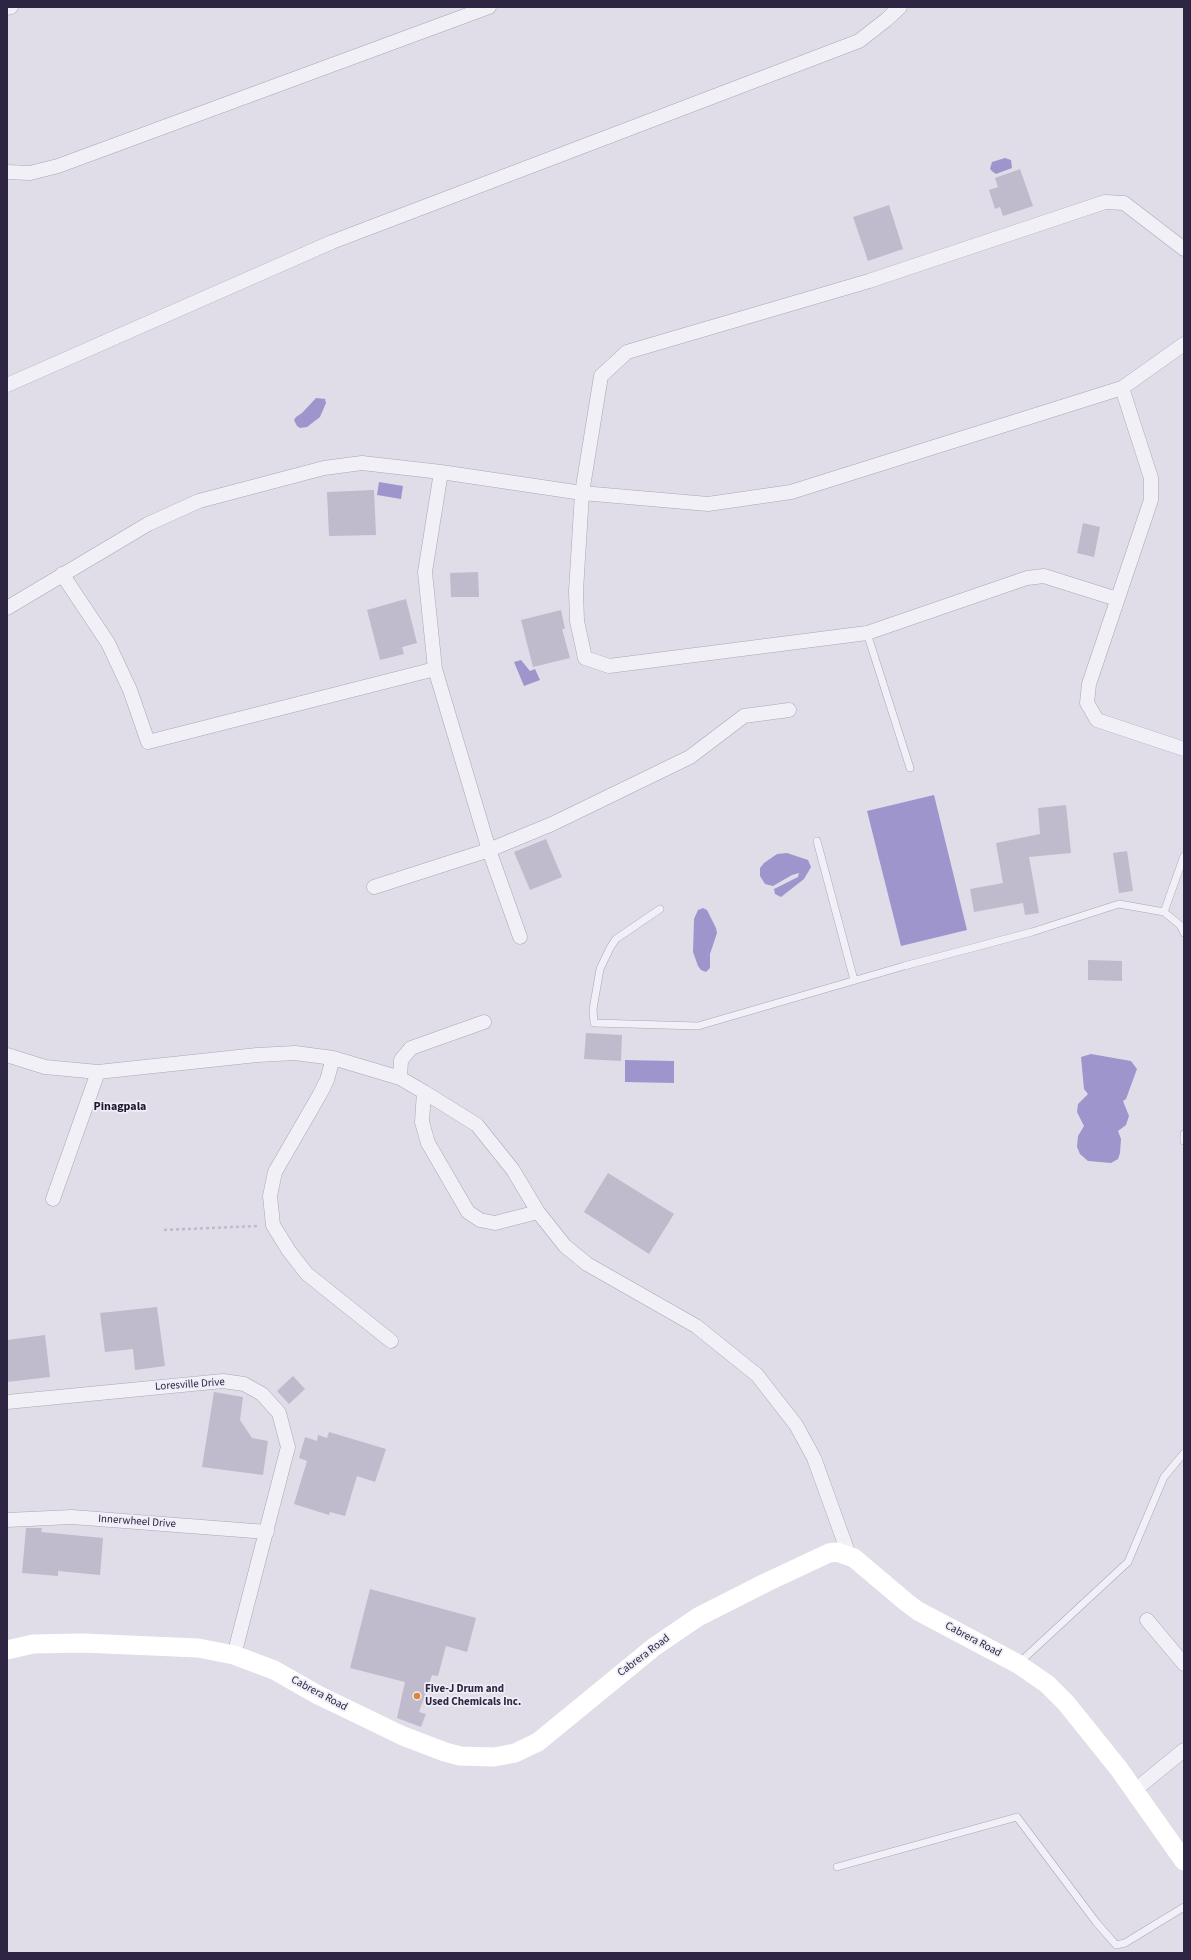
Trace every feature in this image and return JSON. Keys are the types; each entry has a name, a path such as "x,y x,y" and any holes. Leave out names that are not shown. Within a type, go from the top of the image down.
{"main road":[{"name":"Cabrera Road","path":"7,1650 33,1644 83,1643 198,1648 234,1655 274,1670 318,1695 403,1736 460,1756 494,1757 515,1753 538,1742 654,1647 698,1617 830,1553 837,1552 849,1555 913,1607 1018,1664 1047,1684 1061,1698 1135,1790 1184,1861"}],"street":[{"path":"7,172 30,174 58,166 489,7"},
{"path":"7,385 332,242 859,41 900,7"},
{"path":"1117,599 1044,576 1027,578 867,633 609,666 584,658 577,621 576,591 582,493 601,376 627,352 869,281 1105,202 1124,203 1184,249"},
{"path":"7,608 148,524 207,499 324,468 362,463 441,472 582,493 708,504 791,492 1122,388 1184,344"},
{"path":"1122,388 1151,478 1151,500 1089,684 1087,703 1097,720 1184,749"},
{"path":"441,472 424,572 435,669 489,850 520,937"},
{"path":"62,574 108,643 130,690 148,742 435,669"},
{"path":"374,887 489,850 552,824 690,757 744,716 789,710"},
{"path":"400,1078 401,1060 410,1048 484,1022"},
{"path":"7,1055 45,1067 98,1072 257,1055 295,1053 333,1058 400,1078 424,1092 477,1124 513,1170 538,1212 565,1246 587,1264 696,1326 757,1375 796,1425 814,1458 849,1555"},
{"path":"333,1058 327,1080 320,1094 275,1172 270,1196 273,1225 288,1251 307,1274 390,1341"},
{"path":"53,1198 98,1072"},
{"path":"424,1092 422,1122 428,1143 468,1212 480,1220 495,1223 538,1212"},
{"name":"Loresville Drive","path":"7,1402 223,1381 244,1384 262,1394 278,1413 288,1447 234,1655"},
{"name":"Innerwheel Drive","path":"7,1520 72,1517 266,1532"},
{"path":"1147,1620 1184,1664"},
{"path":"1135,1790 1184,1750"}],"lane":[{"path":"867,633 910,768"},
{"path":"817,841 854,980"},
{"path":"1164,912 1184,856"},
{"path":"660,909 616,939 610,948 600,969 593,1009 594,1023 698,1026 854,980 1032,932 1119,904 1164,912 1180,925 1184,933"},
{"path":"1184,1134 1184,1141"},
{"path":"1018,1664 1128,1562 1164,1477 1184,1453"},
{"path":"837,1867 1016,1817 1091,1916 1116,1945 1125,1943 1184,1907"}],"path":[{"path":"164,1230 273,1225"}],"shaded area":[{"path":"1005,158 1011,160 1012,168 996,174 990,169 992,162"},
{"path":"316,398 325,399 326,403 320,417 307,427 300,428 294,420"},
{"path":"379,482 403,486 401,499 377,495"},
{"path":"521,660 530,671 535,669 540,680 524,686 514,662"},
{"path":"934,795 967,930 901,946 867,811"},
{"path":"787,853 808,860 811,867 804,879 781,897 775,894 774,889 798,877 799,873 792,875 773,886 765,884 760,876 760,868 764,863 777,854"},
{"path":"703,908 707,910 717,933 710,954 710,968 706,972 701,970 698,966 693,952 694,919 698,910"},
{"path":"1091,1054 1131,1061 1137,1069 1126,1099 1123,1101 1129,1116 1126,1125 1118,1131 1121,1139 1120,1153 1118,1159 1111,1163 1088,1161 1080,1154 1077,1147 1078,1136 1084,1126 1077,1112 1078,1104 1088,1094 1084,1089 1081,1057"},
{"path":"625,1060 674,1061 674,1083 625,1082"}],"building":[{"path":"1020,169 1033,206 1003,216 1000,207 995,209 989,190 998,187 995,178"},
{"path":"889,205 903,249 868,261 853,217"},
{"path":"374,490 376,535 329,536 327,492"},
{"path":"1083,523 1100,527 1094,557 1077,553"},
{"path":"478,572 479,597 451,597 450,573"},
{"path":"406,599 417,643 402,647 404,654 380,660 367,610"},
{"path":"561,610 565,629 562,629 570,658 533,667 521,620"},
{"path":"1066,805 1071,853 1029,857 1039,913 1025,915 1023,903 974,912 970,889 1003,883 996,843 1040,834 1038,808"},
{"path":"546,839 562,877 530,890 514,852"},
{"path":"1127,851 1133,891 1119,893 1113,853"},
{"path":"1088,960 1122,961 1122,981 1088,980"},
{"path":"586,1033 622,1035 621,1061 584,1059"},
{"path":"608,1173 674,1214 649,1254 584,1212"},
{"path":"157,1307 165,1366 135,1370 133,1349 105,1352 100,1313"},
{"path":"45,1335 50,1377 7,1382 7,1340"},
{"path":"293,1376 305,1389 289,1404 277,1391"},
{"path":"214,1392 243,1397 240,1420 252,1438 268,1441 263,1475 202,1467"},
{"path":"329,1432 386,1449 375,1482 357,1476 345,1516 330,1512 329,1515 294,1504 307,1461 299,1458 305,1437 317,1441 318,1435 327,1438"},
{"path":"26,1528 42,1528 41,1532 103,1538 100,1575 58,1571 58,1576 22,1573"},
{"path":"370,1589 476,1618 467,1652 446,1646 438,1676 432,1675 419,1712 426,1714 421,1727 397,1718 405,1682 350,1668"}],"place":[{"name":"Five-J Drum and Used Chemicals Inc.","path":"417,1696"}],"district":[{"name":"Pinagpala","path":"120,1107"}]}
